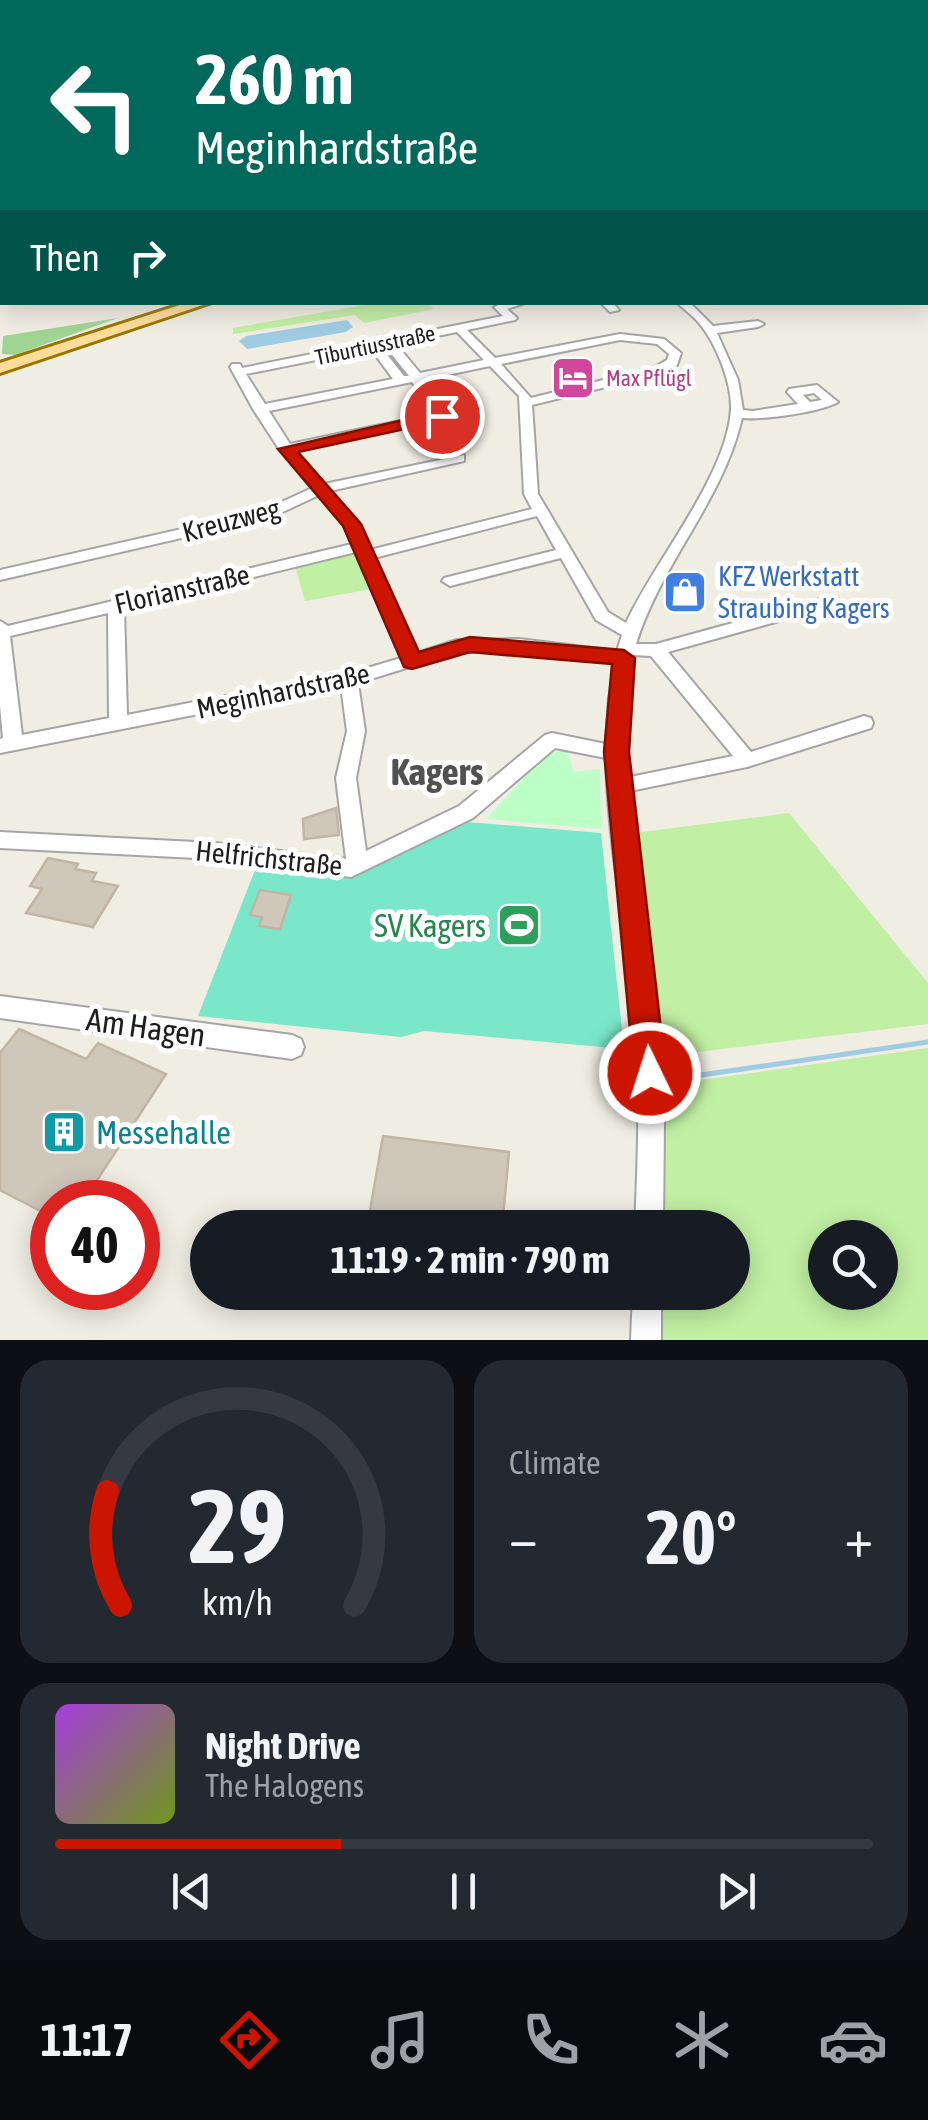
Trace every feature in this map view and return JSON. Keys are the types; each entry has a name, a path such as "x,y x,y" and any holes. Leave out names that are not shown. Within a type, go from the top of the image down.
{"main road":[{"path":"0,368 196,305"}],"street":[{"name":"Tiburtiusstraße","path":"259,409 237,369 511,318 499,307 508,305"},
{"path":"649,1210 648,1046 616,752 627,647 704,498 737,413 734,386 711,330 683,305"},
{"path":"711,330 758,324"},
{"path":"458,328 521,388 526,403 529,487 602,616 627,647"},
{"path":"412,662 366,551 259,409 629,336 660,341 675,353 673,362 658,370 526,403"},
{"path":"286,449 442,416 381,344"},
{"path":"737,413 808,407"},
{"name":"Kreuzweg","path":"0,575 267,514 322,488 458,458"},
{"name":"Florianstraße","path":"0,629 540,511"},
{"path":"450,581 564,553"},
{"name":"Meginhardstraße","path":"7,743 349,679 470,644 656,650 831,601"},
{"path":"116,604 118,724"},
{"path":"0,629 7,743"},
{"path":"656,650 748,760"},
{"path":"349,679 356,731 346,778 357,866"},
{"path":"618,782 635,783 748,760 864,723"},
{"name":"Helfrichstraße","path":"0,840 216,851 332,868 357,866 466,812 552,740 616,752"},
{"name":"Am Hagen","path":"0,1007 292,1047"},
{"path":"646,1340 647,1310"}],"green space":[{"path":"365,305 429,305 434,309 364,323 355,315 233,334 233,328"},
{"path":"118,318 15,355 2,354 3,336"},
{"path":"346,553 361,555 377,588 305,601 295,566"},
{"path":"567,751 574,772 600,769 601,829 486,819 547,753"},
{"path":"789,813 928,983 928,1024 664,1056 642,921 635,833"},
{"path":"467,822 601,833 624,1049 424,1031 401,1037 198,1016 257,865 355,876"},
{"path":"928,1048 928,1340 661,1340 662,1310 750,1310 750,1210 663,1210 666,1085"}],"water":[{"path":"347,320 353,327 346,332 247,349 239,341 246,336"}],"building":[{"path":"336,808 339,835 304,839 303,819"},
{"path":"48,858 78,864 75,869 96,873 92,881 118,886 93,927 26,913 42,889 30,886"},
{"path":"260,890 291,895 280,929 259,926 262,917 250,915"},
{"name":"Messehalle","path":"19,1029 86,1059 98,1043 166,1074 97,1180 30,1180 30,1206 0,1190 0,1053"},
{"path":"383,1136 509,1152 504,1210 370,1210"}],"waterway":[{"path":"674,1079 928,1042"}],"place":[{"name":"Max Pflügl","path":"573,378"},
{"name":"KFZ Werkstatt Straubing Kagers","path":"685,592"},
{"name":"SV Kagers","path":"519,925"},
{"name":"Messehalle","path":"64,1132"}],"district":[{"name":"Kagers","path":"437,771"}],"route":[{"path":"442,416 286,449 352,524 412,662 446,648 470,644 519,645 624,658 616,752 650,1073"}]}
